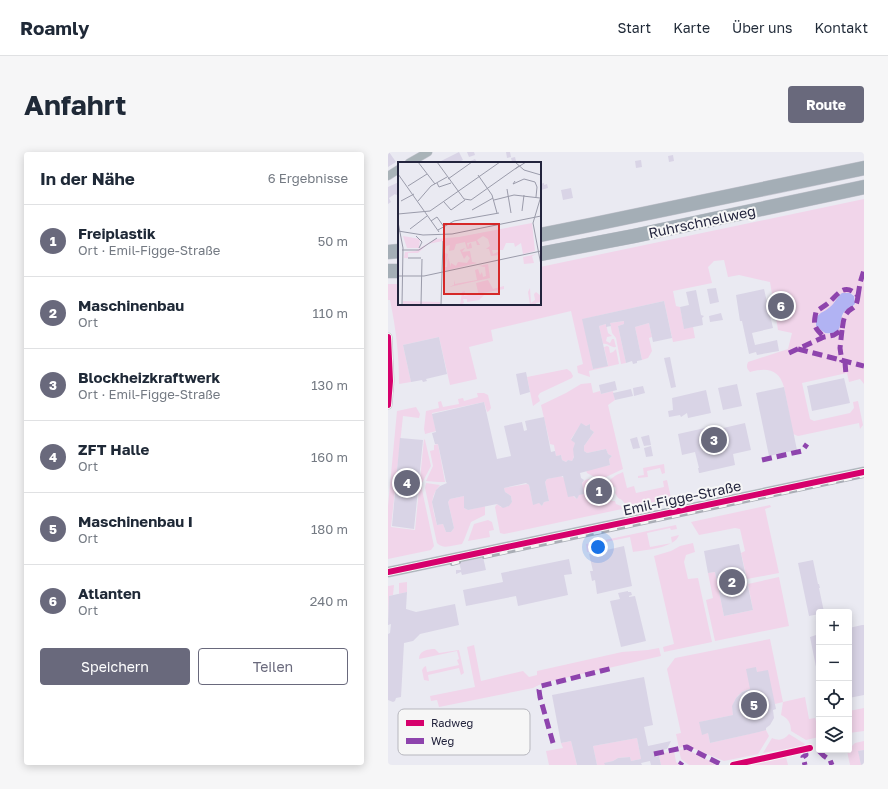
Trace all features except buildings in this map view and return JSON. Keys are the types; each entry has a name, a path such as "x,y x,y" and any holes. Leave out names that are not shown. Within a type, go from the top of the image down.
{"highway":[{"name":"Ruhrschnellweg","path":"541,235 864,168"},
{"name":"Ruhrschnellweg","path":"541,254 656,232 864,188"}],"street":[{"path":"411,162 428,152"},
{"path":"388,176 398,170"},
{"path":"388,337 390,381 388,405"},
{"name":"Emil-Figge-Straße","path":"388,572 864,472"}],"shaded area":[{"path":"864,199 864,384 860,379 849,382 847,373 802,383 810,419 814,421 850,413 854,408 853,402 858,401 863,425 860,429 859,423 798,436 793,434 784,387 779,376 772,371 767,370 756,370 750,372 747,367 748,362 788,349 792,333 778,330 770,282 739,275 728,277 724,260 714,261 708,267 712,283 673,291 676,306 680,307 684,328 693,327 695,338 673,342 664,301 583,319 593,369 608,365 604,347 607,346 609,347 610,353 616,349 619,364 589,371 590,377 578,373 577,366 583,364 571,311 491,330 493,341 469,347 477,379 450,385 439,337 403,345 411,382 399,384 397,342 390,300 388,300 388,284 398,284 398,305 541,305 541,267","holes":["842,293 850,293 854,295 855,305 845,312 836,332 828,334 816,326 816,318 819,314 830,308"]},
{"path":"624,321 624,324 618,326 626,363 621,364 616,338 612,333 610,323"},
{"path":"649,323 652,337 649,338 652,351 648,358 642,360 635,327"},
{"path":"606,324 608,333 612,336 607,337 606,341 610,343 612,339 614,339 616,347 603,344 599,326"},
{"path":"567,369 571,372 573,376 572,378 540,393 538,396 540,401 533,406 527,377"},
{"path":"591,383 593,393 600,391 601,394 613,391 615,400 608,405 623,469 606,477 604,480 598,479 587,473 586,470 610,465 609,459 612,456 608,454 606,449 587,453 584,451 584,446 594,432 590,429 590,424 586,426 581,424 571,439 575,443 574,456 572,461 568,460 566,462 562,460 561,455 556,456 554,445 550,444 541,405 581,384"},
{"path":"477,393 484,393 488,395 491,408 489,411 487,412 484,402 432,413 436,431 425,434 424,429 426,411 439,408 438,402 441,401 443,407 459,404 458,399 463,398 464,401 478,397"},
{"path":"416,407 420,414 419,418 403,416 391,527 415,530 424,439 431,466 421,485 434,546 431,550 388,559 388,506 397,411"},
{"path":"438,444 445,482 426,481 433,466 430,451 434,450 434,445"},
{"path":"664,464 665,473 662,474 660,468 647,471 648,477 638,478 638,476 644,475 643,468"},
{"path":"623,472 627,488 634,486 636,493 664,487 663,481 667,480 671,498 628,508 622,500 618,498 615,493 615,487 608,484 610,480"},
{"path":"561,476 564,478 574,497 577,499 582,483 590,479 593,485 598,485 604,488 604,492 601,495 603,499 606,500 609,498 612,501 615,501 616,504 621,506 622,509 504,534 500,533 495,507 497,504 501,507 507,507 512,502 511,496 505,492 504,488 527,484 529,485 533,504 539,503 542,506 544,502 549,501 545,482 547,479"},
{"path":"426,483 440,485 436,490 432,504 437,525 443,524 446,532 451,532 454,528 448,502 450,499 464,496 464,508 468,510 485,506 485,515 471,522 462,544 445,547 437,543 425,488"},
{"path":"770,505 771,507 765,509 779,573 747,579 741,553 745,551 740,529 735,528 699,535 691,522"},
{"path":"488,520 492,522 494,530 489,531 490,537 468,541 474,524"},
{"path":"676,525 677,529 671,530 670,528 647,533 650,547 671,543 659,548 633,552 630,537 591,545 592,551 587,552 586,544"},
{"path":"679,535 676,539 672,543 671,537"},
{"path":"693,543 695,552 686,555 684,562 688,579 698,578 712,642 664,652 663,647 674,644 654,556 671,551 680,546"},
{"path":"715,572 724,616 753,610 748,584 779,577 789,626 715,641 706,600 713,598 708,573"},
{"path":"407,582 407,592 399,594 399,583"},
{"path":"394,585 393,595 389,596 388,619 388,586"},
{"path":"770,639 783,702 775,704 757,672 756,667 750,689 742,692 734,702 733,715 700,722 702,734 708,733 710,743 766,730 769,736 758,754 724,761 687,746 679,748 676,734 681,733 667,669 675,658"},
{"path":"474,645 481,681 523,671 529,677 537,675 537,671 622,652 659,648 661,656 543,683 533,688 439,707 437,700 431,701 430,696 475,687 467,647"},
{"path":"435,649 439,653 459,650 464,673 461,675 459,668 428,675 429,681 424,680 422,670 426,666 427,672 459,665 457,660 459,659 457,651 419,659 420,654 425,650"},
{"path":"805,697 809,719 815,718 816,721 816,738 806,740 791,731 789,721 781,715 783,702"},
{"path":"864,708 864,731 852,733 852,710"},
{"path":"789,734 805,744 803,747 763,753 772,738 781,739 785,738"},
{"path":"637,738 641,759 631,761 630,757 618,758 605,763 605,765 597,765 593,746"},
{"path":"571,741 577,765 549,765 546,751 563,748 561,743"},
{"path":"864,741 864,750 859,751 861,765 850,765 847,753 852,753 852,746 855,743"},
{"path":"686,749 716,764 689,765 681,759 679,750"},
{"path":"674,751 676,762 680,765 661,765 659,756 664,753"},
{"path":"786,757 788,765 752,765"}],"water":[{"path":"842,293 850,293 854,296 855,304 844,312 840,327 836,332 825,333 816,326 817,318 832,305"}],"railway":[{"path":"484,557 864,476"},
{"path":"452,564 459,562"}],"marked path":[{"path":"858,296 864,270"},
{"path":"789,353 824,337 834,335 842,330 846,314 855,306 857,301 858,296 853,292 849,290 841,291 816,312 815,326 824,337"},
{"path":"842,330 840,348 842,362"},
{"path":"798,349 864,366"},
{"path":"845,362 846,375"},
{"path":"762,460 802,451 807,444"},
{"path":"553,743 540,697 539,690 541,686 613,668"},
{"path":"654,754 687,747 722,765"},
{"path":"805,749 806,755 803,757 805,765"},
{"path":"821,753 830,760 832,765"}],"cycle path":[{"path":"388,337 390,381 388,405"},
{"path":"388,572 864,472"},
{"path":"733,765 810,748"}],"place":[{"name":"Atlanten","path":"781,306"},
{"name":"Blockheizkraftwerk","path":"714,440"},
{"name":"ZFT Halle","path":"407,483"},
{"name":"Freiplastik","path":"599,491"},
{"name":"Maschinenbau","path":"732,582"},
{"name":"Maschinenbau I","path":"754,705"}]}
